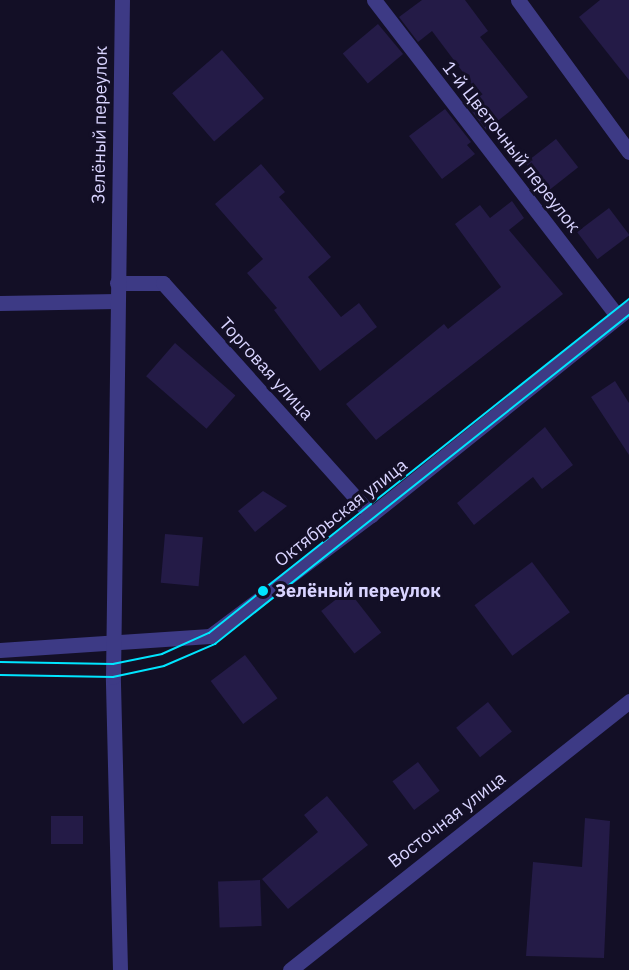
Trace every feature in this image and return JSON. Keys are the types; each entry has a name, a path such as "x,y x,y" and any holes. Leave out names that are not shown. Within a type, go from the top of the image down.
{"street":[{"name":"Зелёный переулок","path":"120,970 113,643 122,0"},
{"name":"1-й Цветочный переулок","path":"374,0 623,313"},
{"path":"518,0 629,152"},
{"name":"Торговая улица","path":"117,283 163,283 371,515"},
{"path":"0,303 117,301"},
{"name":"Октябрьская улица","path":"0,650 210,636 371,515 623,313"},
{"name":"Восточная улица","path":"290,970 629,700"}],"building":[{"path":"422,0 465,0 488,31 480,37 528,97 486,130 461,97 474,87 432,31 418,42 399,17"},
{"path":"600,0 629,0 629,80 579,17"},
{"path":"378,24 403,54 368,83 343,54"},
{"path":"222,50 264,98 214,142 172,93"},
{"path":"445,109 471,142 467,145 475,154 442,179 409,136"},
{"path":"556,139 578,167 547,191 525,163"},
{"path":"261,164 285,192 279,197 331,257 308,277 341,317 359,303 377,327 320,371 274,310 277,308 247,273 263,259 215,204"},
{"path":"512,201 524,218 509,230 563,294 376,440 346,404 444,324 448,329 501,287 455,224 480,205 490,218"},
{"path":"609,208 629,236 598,259 577,232"},
{"path":"175,343 235,395 207,429 146,376"},
{"path":"615,381 629,403 629,455 591,397"},
{"path":"545,427 573,465 542,489 533,477 474,525 457,503"},
{"path":"263,491 287,506 255,532 238,511"},
{"path":"165,534 203,537 199,586 161,583"},
{"path":"532,562 570,612 512,656 474,605"},
{"path":"348,590 381,633 354,653 321,611"},
{"path":"245,655 277,698 243,724 211,681"},
{"path":"488,702 512,732 480,757 456,728"},
{"path":"418,762 440,791 414,810 392,781"},
{"path":"327,796 368,845 288,909 262,879 318,832 304,815"},
{"path":"51,816 83,816 83,844 51,844"},
{"path":"585,818 610,821 604,958 526,956 533,862 582,867"},
{"path":"260,880 262,926 220,927 218,881"}],"tram line":[{"path":"0,662 113,664 162,654 209,633 629,299"},
{"path":"0,675 113,677 164,666 215,644 629,315"}],"place":[{"name":"Зелёный переулок","path":"263,591"}]}
